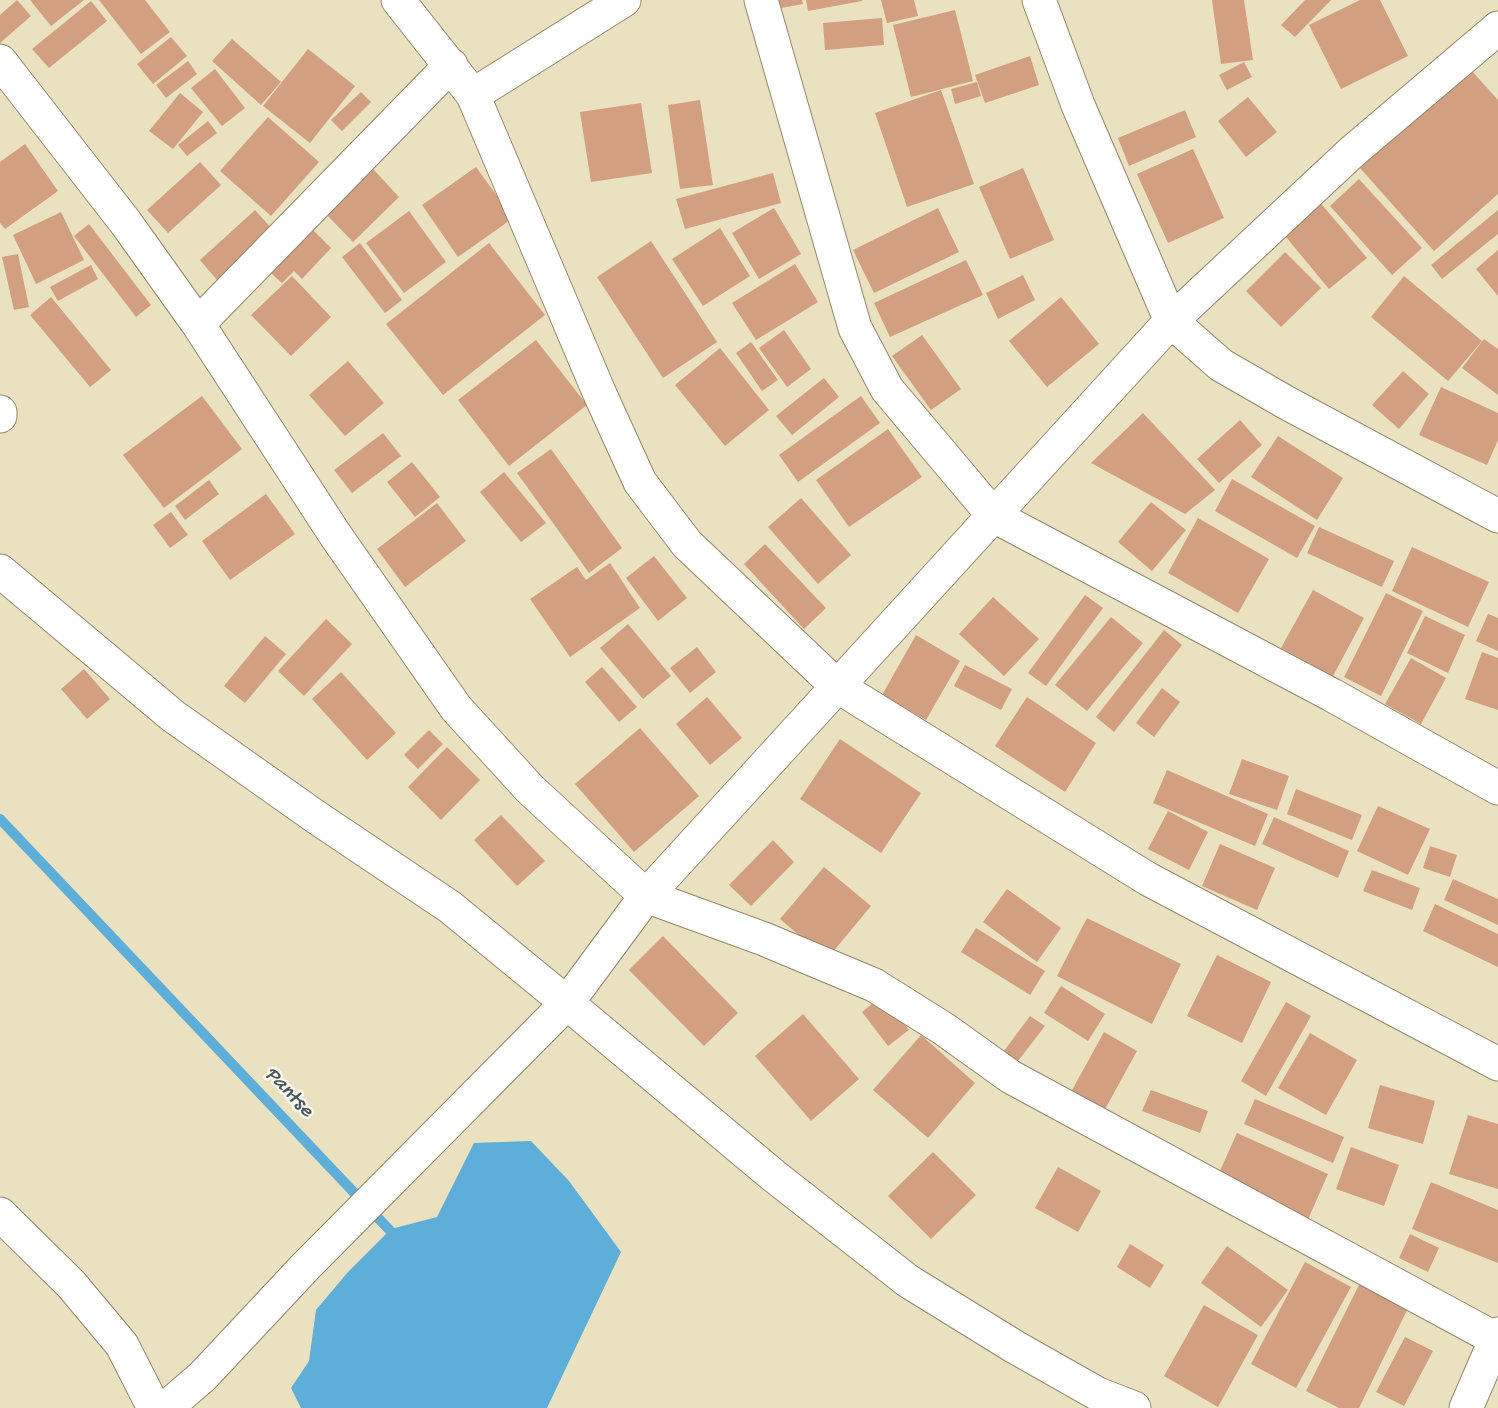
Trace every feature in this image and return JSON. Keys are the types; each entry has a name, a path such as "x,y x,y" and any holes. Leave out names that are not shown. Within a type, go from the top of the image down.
{"street":[{"path":"398,0 473,95 599,392 640,482 687,544 837,686 1148,879 1498,1064"},
{"path":"473,95 624,0"},
{"path":"761,0 855,328 886,389 994,516 1332,695 1498,788"},
{"path":"1039,0 1078,105 1171,321 1221,365 1498,516"},
{"path":"166,1408 202,1376 306,1266 567,1003 645,896 1171,321 1353,151 1498,28"},
{"path":"0,62 126,223 198,324 336,536 456,708 530,789 645,896 764,939 874,985 944,1029 1011,1077 1497,1337 1466,1408"},
{"path":"198,324 451,65"},
{"path":"0,571 173,716 450,908 774,1176 908,1281 1015,1347 1098,1394 1134,1408"},
{"path":"0,1214 71,1284 122,1345 154,1408"}],"water":[{"path":"531,1141 569,1181 621,1252 547,1408 301,1408 291,1388 309,1361 316,1310 348,1272 391,1229 437,1217 474,1143"}],"building":[{"path":"17,0 31,16 0,43 0,15"},
{"path":"30,0 84,0 51,26"},
{"path":"99,0 145,0 170,32 141,54"},
{"path":"779,0 802,0 803,4 781,8"},
{"path":"806,0 862,0 862,1 808,11"},
{"path":"881,0 914,0 918,16 887,23"},
{"path":"1212,0 1244,0 1253,60 1221,64"},
{"path":"1305,0 1331,0 1295,37 1281,25"},
{"path":"1360,0 1380,0 1408,56 1341,89 1309,25"},
{"path":"91,1 107,21 49,68 32,49"},
{"path":"955,10 973,81 911,97 893,25"},
{"path":"882,18 884,45 825,50 823,23"},
{"path":"171,37 187,56 153,84 137,64"},
{"path":"232,39 281,82 261,105 212,61"},
{"path":"308,49 355,86 310,143 263,106"},
{"path":"1030,56 1039,85 985,103 975,75"},
{"path":"188,61 197,74 166,98 156,85"},
{"path":"1244,62 1252,77 1227,90 1219,75"},
{"path":"215,69 245,108 222,126 191,88"},
{"path":"1471,70 1498,100 1498,194 1434,251 1360,168"},
{"path":"977,82 981,96 955,104 951,89"},
{"path":"941,90 974,184 907,207 875,113"},
{"path":"361,92 371,102 342,131 331,120"},
{"path":"180,93 203,112 173,149 149,131"},
{"path":"1248,97 1277,132 1246,157 1218,121"},
{"path":"700,100 713,185 680,189 668,105"},
{"path":"641,103 652,173 591,182 580,112"},
{"path":"1185,110 1196,137 1129,166 1118,138"},
{"path":"268,117 319,162 271,216 220,171"},
{"path":"208,121 217,133 187,156 178,145"},
{"path":"25,144 58,191 5,229 0,223 0,162"},
{"path":"1193,149 1224,218 1168,243 1137,174"},
{"path":"200,162 221,185 168,233 147,210"},
{"path":"476,167 513,218 458,257 422,205"},
{"path":"1023,168 1054,240 1010,259 979,187"},
{"path":"373,169 399,197 353,242 326,214"},
{"path":"773,173 781,203 685,229 676,199"},
{"path":"1359,179 1422,248 1392,275 1330,206"},
{"path":"1318,200 1367,258 1329,289 1281,231"},
{"path":"774,208 801,254 759,279 732,233"},
{"path":"938,208 959,252 874,293 853,250"},
{"path":"255,210 273,230 217,280 200,260"},
{"path":"1498,210 1498,234 1442,279 1431,265"},
{"path":"409,211 446,262 404,293 366,243"},
{"path":"61,212 84,260 36,284 13,235"},
{"path":"89,224 151,305 136,317 74,236"},
{"path":"720,228 750,276 703,306 672,259"},
{"path":"312,229 331,248 302,279 294,271 282,283 271,273"},
{"path":"651,241 717,342 663,378 597,277"},
{"path":"360,243 402,300 385,313 342,257"},
{"path":"489,243 545,315 443,395 386,324"},
{"path":"1498,250 1498,296 1476,269"},
{"path":"1285,252 1321,288 1281,327 1246,291"},
{"path":"18,254 29,307 14,310 2,257"},
{"path":"966,260 983,295 890,337 874,303"},
{"path":"795,264 818,302 756,340 732,303"},
{"path":"91,265 98,279 58,301 50,287"},
{"path":"1023,275 1035,300 998,319 986,293"},
{"path":"292,276 331,317 291,356 251,315"},
{"path":"1404,276 1482,341 1448,381 1371,317"},
{"path":"51,297 111,370 90,387 30,315"},
{"path":"1061,297 1099,344 1047,387 1009,341"},
{"path":"784,330 811,369 787,387 759,348"},
{"path":"922,335 961,389 931,410 892,356"},
{"path":"1484,339 1498,349 1498,395 1462,368"},
{"path":"536,340 587,405 509,466 458,400"},
{"path":"751,342 778,380 762,391 736,353"},
{"path":"720,348 769,410 725,446 675,385"},
{"path":"348,361 384,403 345,436 309,395"},
{"path":"1403,371 1429,394 1399,429 1372,405"},
{"path":"824,378 839,397 792,435 776,416"},
{"path":"1441,387 1498,413 1498,440 1487,465 1419,435"},
{"path":"202,396 242,449 164,508 123,455"},
{"path":"861,396 880,423 798,482 779,455"},
{"path":"1143,413 1215,490 1185,514 1091,463"},
{"path":"1240,420 1262,445 1219,483 1197,459"},
{"path":"888,429 922,477 849,527 816,480"},
{"path":"383,433 401,456 352,493 334,470"},
{"path":"1278,436 1343,478 1317,520 1251,477"},
{"path":"551,449 622,548 589,573 517,473"},
{"path":"412,462 440,497 415,517 387,482"},
{"path":"504,472 546,523 521,542 480,492"},
{"path":"1232,479 1315,526 1297,558 1215,511"},
{"path":"209,480 219,494 185,520 175,506"},
{"path":"266,494 295,534 230,580 202,541"},
{"path":"801,498 851,555 818,584 768,527"},
{"path":"1151,502 1186,530 1152,571 1118,542"},
{"path":"437,503 466,541 405,587 377,549"},
{"path":"171,512 188,535 170,548 153,525"},
{"path":"1198,518 1269,559 1238,613 1168,573"},
{"path":"1319,527 1394,561 1382,587 1307,553"},
{"path":"765,544 826,608 804,629 744,564"},
{"path":"1412,547 1489,582 1468,627 1392,591"},
{"path":"654,556 687,598 658,621 626,578"},
{"path":"610,563 640,608 570,657 530,599 577,567 586,580"},
{"path":"1313,590 1364,618 1333,676 1281,648"},
{"path":"1386,593 1423,611 1381,696 1344,677"},
{"path":"1085,595 1103,608 1046,686 1028,673"},
{"path":"993,597 1039,639 1004,676 959,634"},
{"path":"1488,614 1498,618 1498,651 1476,641"},
{"path":"1425,616 1465,635 1448,673 1407,653"},
{"path":"1111,617 1143,643 1087,711 1055,685"},
{"path":"326,619 352,644 304,696 278,671"},
{"path":"628,624 671,676 643,699 600,648"},
{"path":"1164,630 1182,645 1114,732 1096,717"},
{"path":"916,635 960,661 926,720 882,695"},
{"path":"265,636 286,654 245,703 224,686"},
{"path":"697,647 716,672 690,693 670,668"},
{"path":"1482,652 1498,658 1498,710 1465,699"},
{"path":"1411,658 1446,678 1421,724 1385,704"},
{"path":"965,665 1012,689 1001,710 954,686"},
{"path":"602,667 637,707 619,722 585,682"},
{"path":"84,669 110,699 87,719 61,689"},
{"path":"341,672 396,733 367,760 312,699"},
{"path":"1162,688 1180,702 1154,737 1136,723"},
{"path":"707,697 742,738 710,765 676,724"},
{"path":"1027,697 1096,743 1065,792 995,746"},
{"path":"640,728 699,796 634,852 575,784"},
{"path":"429,730 443,744 418,769 404,755"},
{"path":"840,739 921,793 881,853 800,799"},
{"path":"447,747 480,780 441,820 408,787"},
{"path":"1242,759 1289,776 1277,810 1229,794"},
{"path":"1167,770 1268,814 1255,846 1153,803"},
{"path":"1296,789 1362,815 1352,840 1287,814"},
{"path":"1378,806 1430,829 1408,875 1357,851"},
{"path":"1168,811 1208,832 1189,870 1148,849"},
{"path":"501,815 545,861 517,886 474,840"},
{"path":"1274,817 1349,851 1338,878 1262,844"},
{"path":"773,840 794,862 751,906 729,885"},
{"path":"1220,844 1275,868 1257,910 1202,886"},
{"path":"1430,846 1457,855 1450,877 1423,868"},
{"path":"824,867 871,906 827,959 780,919"},
{"path":"1372,870 1420,888 1412,910 1363,891"},
{"path":"1453,879 1498,899 1498,925 1444,900"},
{"path":"1007,889 1061,928 1037,962 983,922"},
{"path":"1435,904 1498,934 1498,967 1423,931"},
{"path":"1087,918 1181,964 1152,1024 1057,976"},
{"path":"976,928 1045,971 1030,995 961,952"},
{"path":"663,936 738,1013 704,1046 629,970"},
{"path":"1217,955 1271,982 1242,1043 1187,1016"},
{"path":"1061,986 1105,1014 1088,1041 1044,1013"},
{"path":"883,995 909,1030 888,1046 862,1012"},
{"path":"1286,1002 1311,1016 1266,1096 1241,1081"},
{"path":"803,1014 859,1079 811,1121 755,1056"},
{"path":"1030,1016 1045,1026 1018,1061 1004,1051"},
{"path":"1104,1032 1137,1051 1104,1111 1071,1092"},
{"path":"1310,1033 1357,1060 1326,1115 1278,1088"},
{"path":"921,1035 975,1083 928,1138 873,1090"},
{"path":"1380,1085 1435,1101 1423,1144 1368,1128"},
{"path":"1151,1090 1208,1111 1200,1133 1142,1111"},
{"path":"1255,1099 1344,1137 1333,1163 1244,1124"},
{"path":"1468,1115 1498,1124 1498,1189 1449,1174"},
{"path":"1237,1133 1328,1174 1306,1224 1215,1182"},
{"path":"1351,1147 1399,1165 1384,1206 1336,1189"},
{"path":"933,1152 976,1195 931,1239 888,1196"},
{"path":"1058,1167 1101,1191 1078,1232 1035,1208"},
{"path":"1431,1182 1498,1210 1498,1263 1412,1229"},
{"path":"1410,1234 1439,1248 1428,1272 1399,1258"},
{"path":"1130,1244 1164,1265 1150,1288 1117,1267"},
{"path":"1227,1246 1288,1290 1261,1327 1201,1283"},
{"path":"1305,1262 1351,1287 1296,1388 1251,1364"},
{"path":"1364,1275 1412,1300 1359,1408 1339,1408 1306,1391"},
{"path":"1204,1305 1258,1335 1218,1407 1164,1376"},
{"path":"1405,1337 1433,1351 1404,1406 1376,1392"}],"waterway":[{"name":"Pantse","path":"0,819 399,1240"}]}
